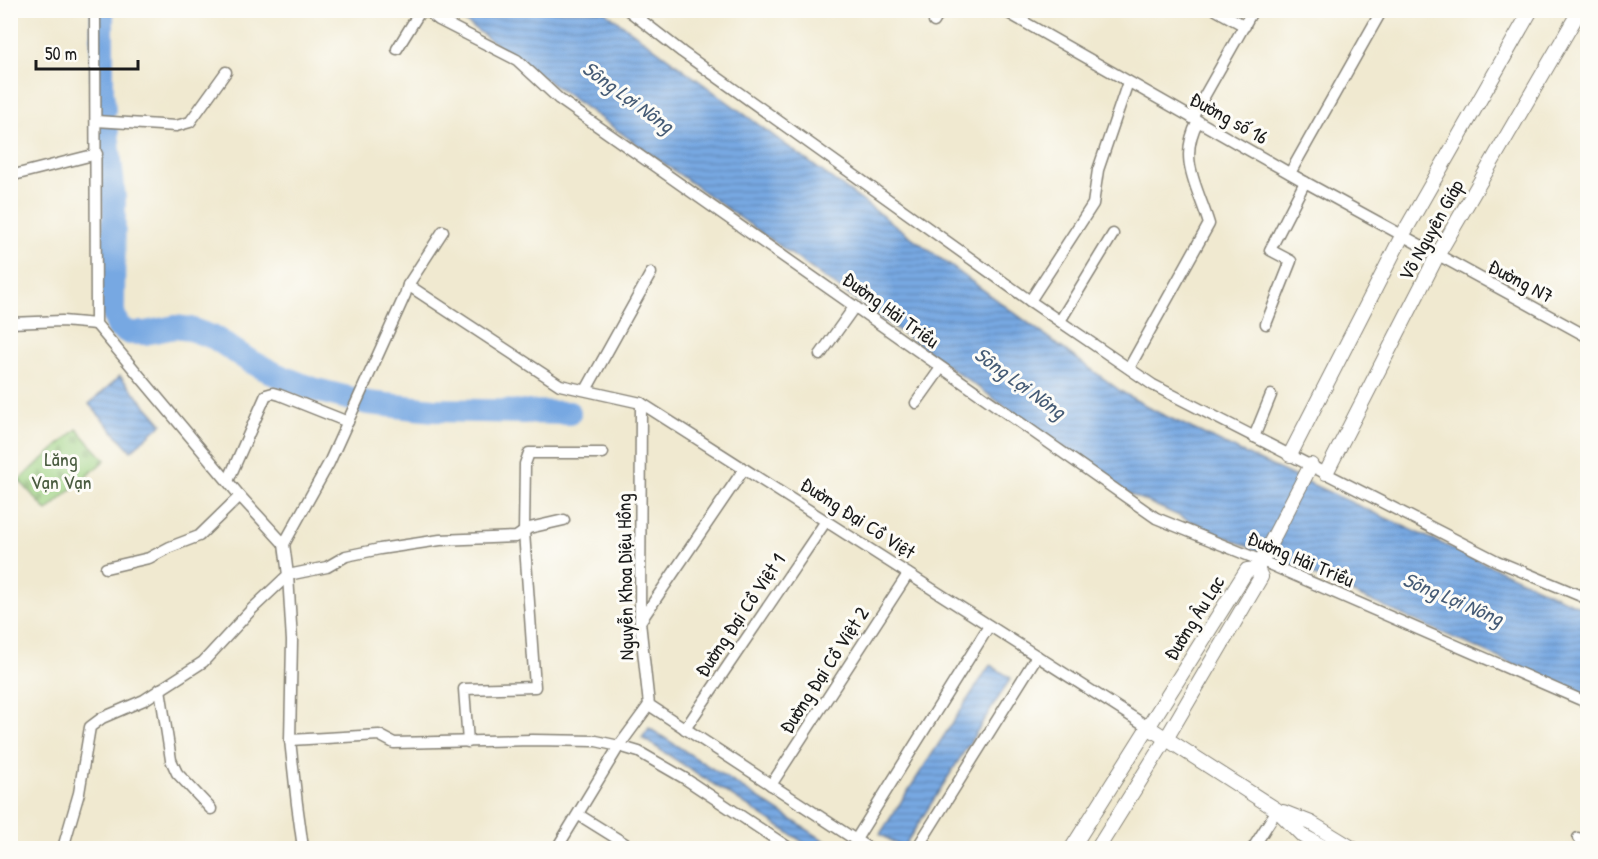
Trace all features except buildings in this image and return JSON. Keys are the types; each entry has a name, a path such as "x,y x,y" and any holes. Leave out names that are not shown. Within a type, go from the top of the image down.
{"street":[{"path":"95,10 96,324 240,496 284,544 292,641 290,740 303,849"},
{"path":"397,49 424,10"},
{"name":"Đường Hải Triều","path":"424,10 517,60 559,99 1156,518 1262,560 1587,703"},
{"path":"628,10 682,52 1030,301 1153,385 1497,561 1587,599"},
{"path":"934,22 941,10"},
{"name":"Đường số 16","path":"1003,10 1437,256"},
{"path":"1216,10 1245,26"},
{"path":"1129,368 1209,224 1192,175 1188,152 1190,136 1195,119 1253,10"},
{"path":"1290,173 1382,10"},
{"name":"Võ Nguyên Giáp","path":"1290,455 1402,236 1531,10"},
{"name":"Võ Nguyên Giáp","path":"1326,473 1437,256 1580,10"},
{"path":"96,121 176,126 186,124 190,122 226,72"},
{"path":"1030,301 1093,204 1098,170 1128,82"},
{"path":"10,176 97,154"},
{"path":"1266,324 1291,261 1270,250 1305,182"},
{"path":"284,544 329,463 408,285 443,231"},
{"path":"1060,321 1113,234"},
{"name":"Đường N7","path":"1437,256 1587,337"},
{"path":"586,390 651,273"},
{"name":"Đường Đại Cồ Việt","path":"408,285 560,385 641,403 1277,810 1304,836 1324,849"},
{"path":"820,355 855,306"},
{"path":"10,323 62,321 96,324"},
{"path":"916,403 941,368"},
{"path":"228,481 266,395 273,393 350,417"},
{"path":"1254,436 1271,395"},
{"name":"Nguyễn Khoa Diệu Hồng","path":"641,403 640,622 649,705"},
{"path":"468,742 464,690 535,687 524,532 525,464 529,453 603,453"},
{"path":"1262,560 1311,465"},
{"path":"640,622 744,469"},
{"path":"106,568 149,558 199,536 240,496"},
{"path":"63,849 79,793 90,727 102,718 144,700 203,662 252,609 288,575 327,567 346,556 380,549 440,540 516,537 529,528 564,520"},
{"name":"Đường Đại Cồ Việt 1","path":"685,729 825,521"},
{"name":"Đường Âu Lạc","path":"1072,849 1247,570 1262,560"},
{"name":"Đường Âu Lạc","path":"1098,849 1261,577 1262,560"},
{"name":"Đường Đại Cồ Việt 2","path":"771,785 908,574"},
{"path":"855,841 989,626"},
{"path":"916,849 1037,656"},
{"path":"160,689 171,760 177,773 211,809"},
{"path":"556,849 579,815 619,746 649,705 868,849"},
{"path":"290,740 379,735 394,743 596,741 619,746 639,752 684,778 789,849"},
{"path":"1252,849 1277,810"},
{"name":"Đường Đại Cồ Việt","path":"1277,810 1311,823 1352,849"},
{"path":"579,815 632,849"}],"green space":[{"name":"Lăng Vạn Vạn","path":"77,429 105,460 47,511 19,480"}],"water":[{"name":"Sông Lợi Nông","path":"450,11 604,11 1122,392 1155,411 1250,456 1587,610 1587,697 1125,492"},
{"path":"120,376 162,424 131,451 89,404"},
{"path":"990,665 1011,678 903,848 880,834"},
{"path":"649,728 836,848 812,848 642,738"}],"waterway":[{"path":"102,10 104,110"},
{"path":"107,132 114,199 113,312 118,327 130,333 145,333 175,327 190,329 215,338 248,360 277,375 312,389 368,403 434,410 569,413"}]}
